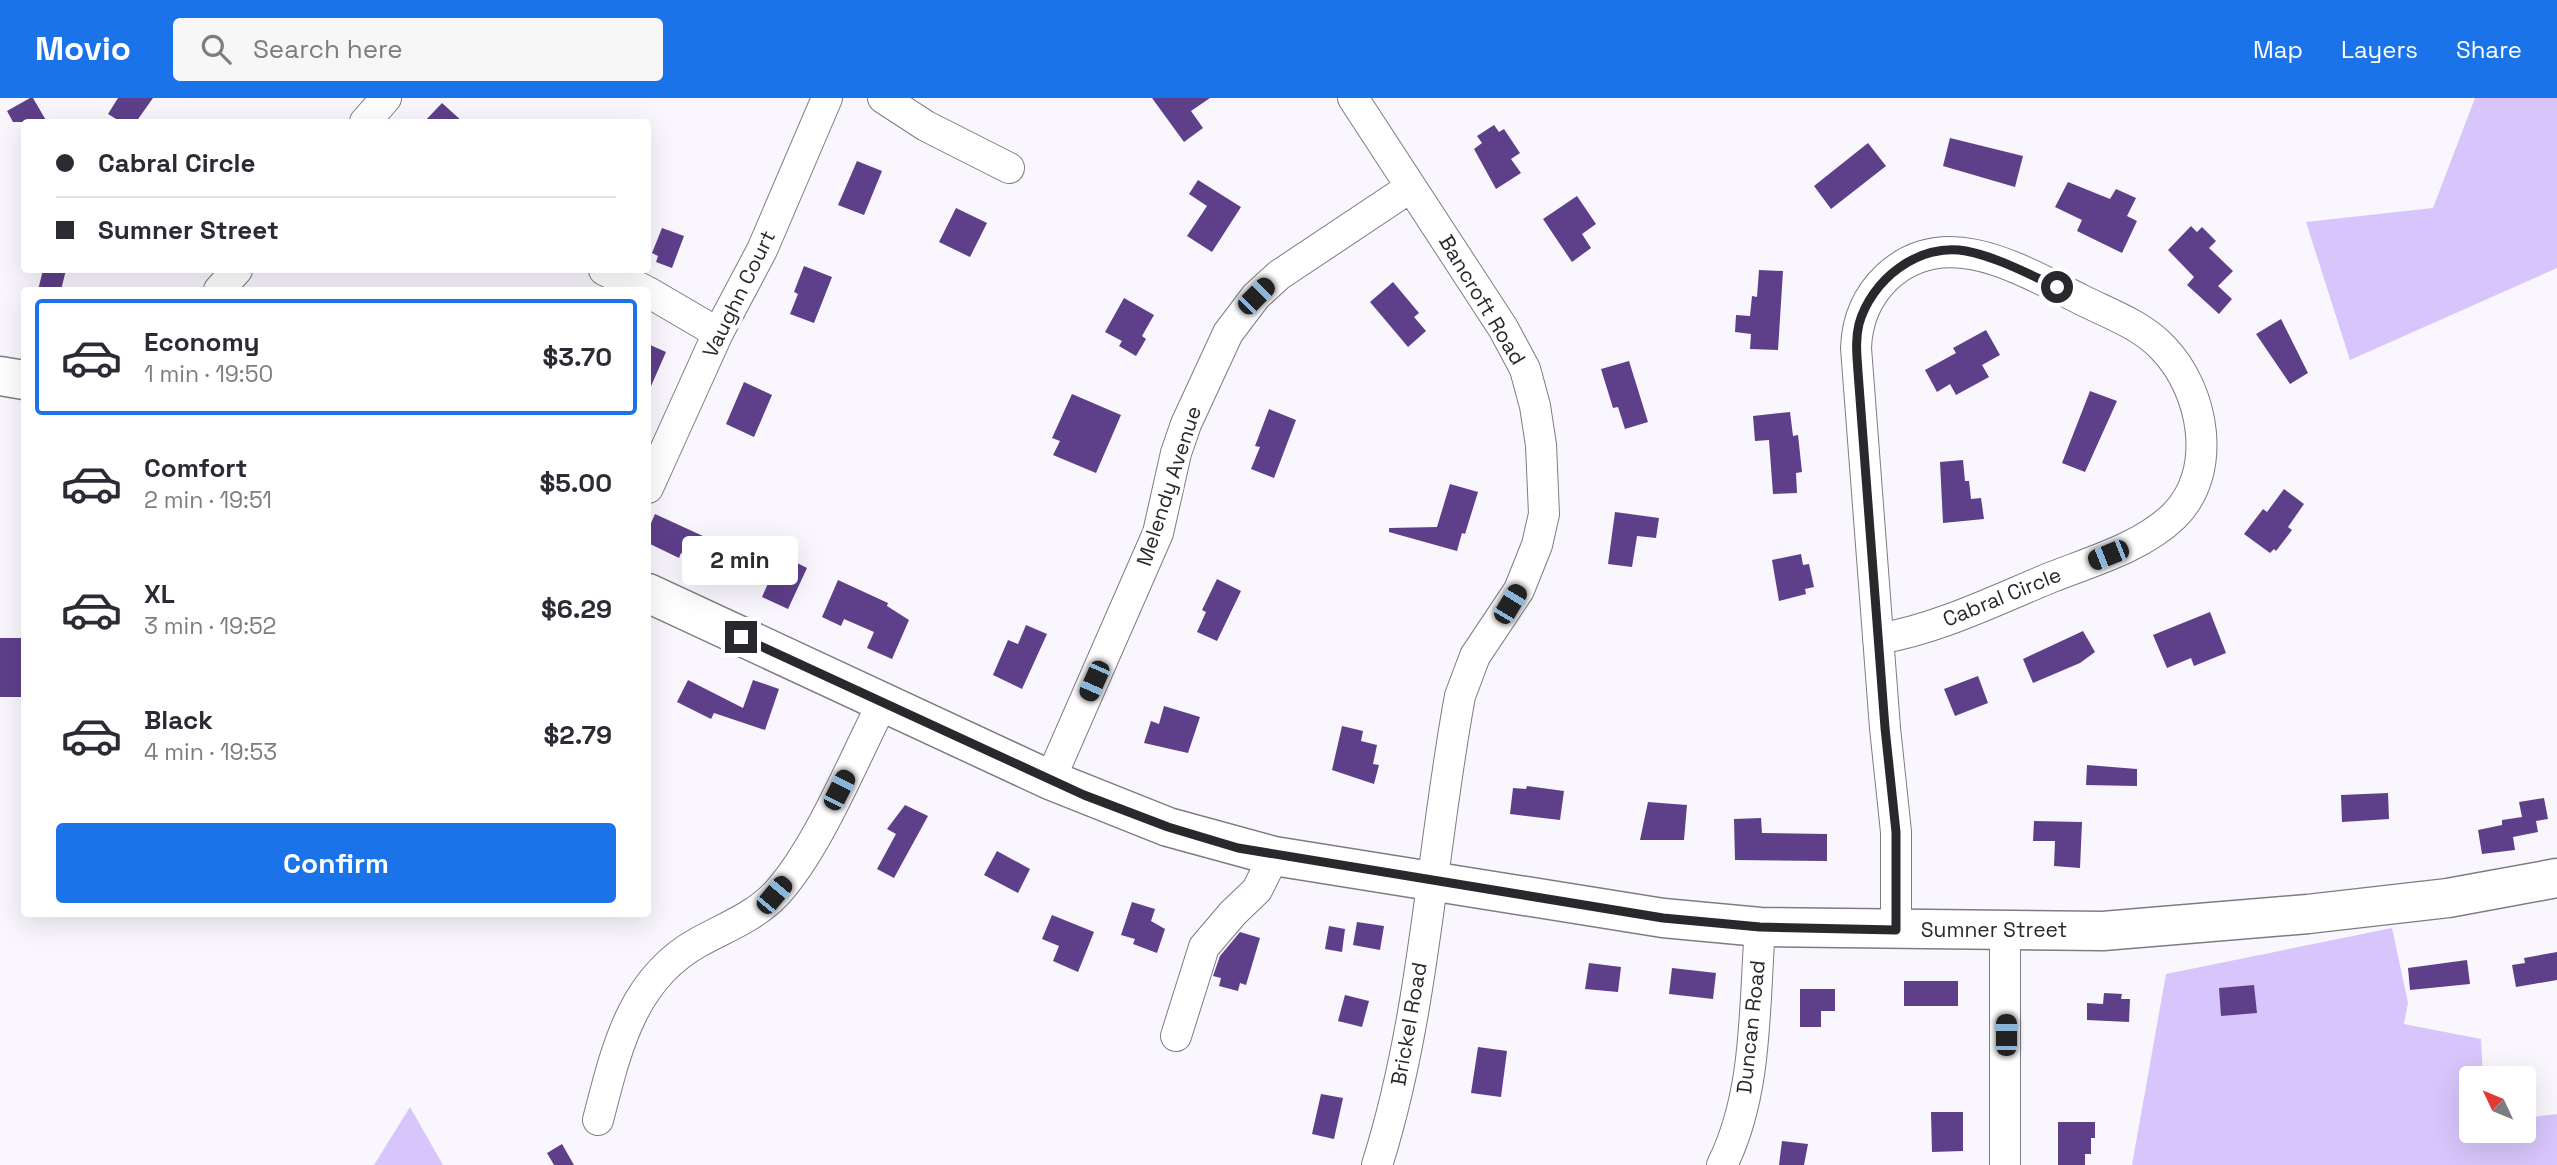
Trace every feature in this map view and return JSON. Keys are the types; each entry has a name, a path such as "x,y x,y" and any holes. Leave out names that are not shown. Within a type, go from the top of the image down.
{"main road":[{"path":"0,376 21,380"},
{"name":"Sumner Street","path":"651,594 1050,780 1168,827 1274,856 1663,918 1760,927 2103,930 2308,914 2448,898 2557,878"}],"street":[{"name":"Vaughn Court","path":"651,481 718,333 762,250 827,98"},
{"path":"883,98 926,126 1009,167"},
{"name":"Bancroft Road","path":"1353,98 1519,357 1535,407 1543,480 1544,514 1532,561 1518,590 1475,656 1460,696 1433,882"},
{"name":"Melendy Avenue","path":"1050,780 1153,545 1183,434 1228,333 1256,296 1279,275 1411,187"},
{"name":"Cabral Circle","path":"1878,639 1919,630 2087,564 2137,542 2173,518 2183,507 2198,479 2202,443 2192,395 2178,366 2165,349 2140,329 2081,300 1967,251 1942,251 1918,258 1884,280 1865,307 1856,348 1878,639 1896,832 1896,930"},
{"path":"222,287 234,273"},
{"path":"610,273 638,287"},
{"path":"651,294 718,333"},
{"path":"598,1121 616,1052 641,993 672,962 698,942 746,918 782,886 828,811 883,704"},
{"path":"1176,1035 1204,947 1233,913 1258,891 1274,856"},
{"name":"Brickel Road","path":"1377,1165 1401,1070 1433,882"},
{"name":"Duncan Road","path":"1721,1165 1738,1125 1749,1075 1760,927"},
{"path":"2005,931 2005,1165"}],"shaded area":[{"path":"2475,98 2557,98 2557,268 2350,360 2306,222 2433,208"},
{"path":"2392,928 2408,1003 2404,1024 2481,1039 2482,1066 2459,1066 2459,1143 2536,1143 2536,1117 2557,1114 2557,1165 2132,1165 2166,974"},
{"path":"410,1107 443,1165 374,1165"}],"building":[{"path":"33,98 45,119 21,119 21,122 13,122 7,111"},
{"path":"118,98 153,98 138,119 116,119 108,114"},
{"path":"1152,98 1210,98 1191,111 1203,128 1184,142"},
{"path":"442,103 460,119 427,119"},
{"path":"1494,125 1499,132 1504,129 1520,153 1511,159 1521,173 1496,189 1474,149 1482,143 1477,136"},
{"path":"1950,138 2023,156 2015,187 1943,166"},
{"path":"1868,143 1886,166 1831,209 1814,186"},
{"path":"857,161 882,171 864,215 838,205"},
{"path":"1198,180 1241,207 1212,252 1187,236 1207,206 1189,194"},
{"path":"2068,182 2110,199 2116,189 2136,198 2127,216 2137,221 2122,253 2077,231 2082,220 2055,207"},
{"path":"1577,196 1596,224 1582,234 1591,248 1572,262 1543,219"},
{"path":"956,208 987,223 970,257 939,242"},
{"path":"2191,226 2197,232 2202,227 2216,241 2209,248 2233,271 2218,286 2232,299 2219,314 2187,285 2194,277 2168,250"},
{"path":"662,228 684,236 672,268 656,262 658,256 652,253"},
{"path":"804,266 832,277 814,323 790,314 798,294 794,292"},
{"path":"1759,270 1783,271 1778,350 1750,349 1751,334 1735,332 1736,315 1750,316 1752,296 1757,297"},
{"path":"42,273 65,273 62,287 39,287"},
{"path":"1393,282 1419,313 1414,317 1426,331 1408,347 1370,302"},
{"path":"1124,298 1154,315 1142,336 1146,339 1136,356 1119,346 1122,341 1105,332"},
{"path":"2281,319 2308,373 2290,384 2256,334"},
{"path":"1986,330 2000,355 1982,365 1989,377 1956,395 1950,384 1937,392 1925,370 1956,353 1953,348"},
{"path":"651,345 666,352 651,386"},
{"path":"1629,361 1648,422 1625,429 1618,407 1613,408 1601,369"},
{"path":"744,382 772,395 754,437 726,424"},
{"path":"2090,391 2117,401 2085,472 2062,463"},
{"path":"1072,394 1121,415 1096,473 1053,455 1060,441 1052,438"},
{"path":"1269,409 1296,420 1274,478 1251,469 1260,447 1255,446"},
{"path":"1790,412 1793,436 1798,435 1802,472 1796,473 1797,493 1773,494 1769,440 1755,441 1753,416"},
{"path":"1963,460 1965,481 1969,481 1971,499 1981,498 1984,519 1943,523 1940,462"},
{"path":"1450,484 1478,492 1457,551 1389,532 1389,528 1437,527"},
{"path":"2284,489 2304,504 2288,527 2292,530 2276,551 2274,549 2270,553 2244,534 2263,509 2267,512"},
{"path":"1615,512 1659,518 1656,538 1637,536 1632,567 1608,564"},
{"path":"655,514 716,542 718,536 743,548 748,538 807,568 788,609 762,597 774,570 746,555 734,579 681,553 679,558 651,544 651,523"},
{"path":"1801,554 1803,565 1809,564 1814,587 1805,589 1806,594 1779,601 1772,560"},
{"path":"1217,579 1241,591 1217,641 1197,632 1206,612 1202,610"},
{"path":"838,580 888,603 887,606 909,620 892,659 867,648 874,632 844,619 841,626 822,617"},
{"path":"2210,612 2226,653 2194,666 2191,658 2167,668 2153,635"},
{"path":"1026,625 1047,634 1022,689 993,675 1008,640 1018,644"},
{"path":"2083,631 2095,652 2080,663 2033,683 2023,659"},
{"path":"0,638 21,638 21,697 0,697"},
{"path":"1978,676 1988,703 1955,716 1944,689"},
{"path":"688,680 743,708 753,680 779,689 765,730 714,713 711,719 677,702"},
{"path":"1164,706 1200,717 1188,753 1144,743 1151,721 1159,724"},
{"path":"1342,726 1363,731 1361,741 1377,745 1373,764 1379,765 1374,784 1332,770"},
{"path":"2087,765 2137,769 2137,786 2086,785"},
{"path":"1527,786 1564,791 1560,820 1510,814 1513,788 1526,789"},
{"path":"2388,793 2389,819 2342,822 2341,795"},
{"path":"2544,798 2548,819 2536,821 2538,832 2513,837 2515,850 2482,854 2478,830 2502,825 2502,820 2522,817 2519,802"},
{"path":"1648,802 1687,805 1684,840 1640,840"},
{"path":"905,805 928,816 894,878 877,869 896,834 887,829"},
{"path":"1761,818 1762,833 1827,834 1827,861 1735,860 1734,819"},
{"path":"2034,821 2082,822 2080,868 2054,866 2055,841 2033,841"},
{"path":"997,851 1030,869 1018,893 984,875"},
{"path":"1132,902 1155,909 1151,921 1165,929 1157,953 1133,944 1135,939 1121,935"},
{"path":"1052,915 1094,932 1078,972 1053,961 1059,946 1042,939"},
{"path":"1357,922 1384,926 1380,950 1353,945"},
{"path":"1329,926 1345,929 1342,952 1325,949"},
{"path":"1240,932 1260,938 1246,985 1240,983 1238,991 1219,986 1221,978 1213,976 1220,956"},
{"path":"2557,952 2557,980 2516,987 2512,965 2525,963 2524,958"},
{"path":"2467,960 2470,984 2410,990 2408,968"},
{"path":"1589,963 1621,967 1618,992 1585,989"},
{"path":"1672,968 1716,973 1713,999 1669,994"},
{"path":"1904,981 1958,981 1958,1006 1904,1006"},
{"path":"2254,985 2257,1013 2221,1016 2219,988"},
{"path":"1800,989 1835,989 1835,1011 1821,1011 1821,1027 1800,1027"},
{"path":"2104,993 2122,994 2121,999 2130,999 2129,1022 2087,1020 2087,1003 2103,1004"},
{"path":"1345,995 1369,1001 1362,1027 1338,1021"},
{"path":"1478,1047 1507,1051 1501,1097 1471,1093"},
{"path":"1321,1094 1343,1098 1334,1139 1312,1134"},
{"path":"1931,1112 1963,1112 1963,1151 1932,1152"},
{"path":"2058,1122 2095,1122 2095,1138 2091,1138 2091,1154 2085,1154 2085,1165 2058,1165"},
{"path":"1782,1141 1808,1144 1804,1165 1779,1165"},
{"path":"562,1144 574,1165 554,1165 547,1153"}],"route":[{"path":"741,637 1084,795 1168,827 1238,848 1317,864 1663,918 1728,926 1896,930 1896,832 1885,728 1856,348 1859,323 1869,300 1896,269 1926,255 1942,251 1967,251 2057,287"}]}
